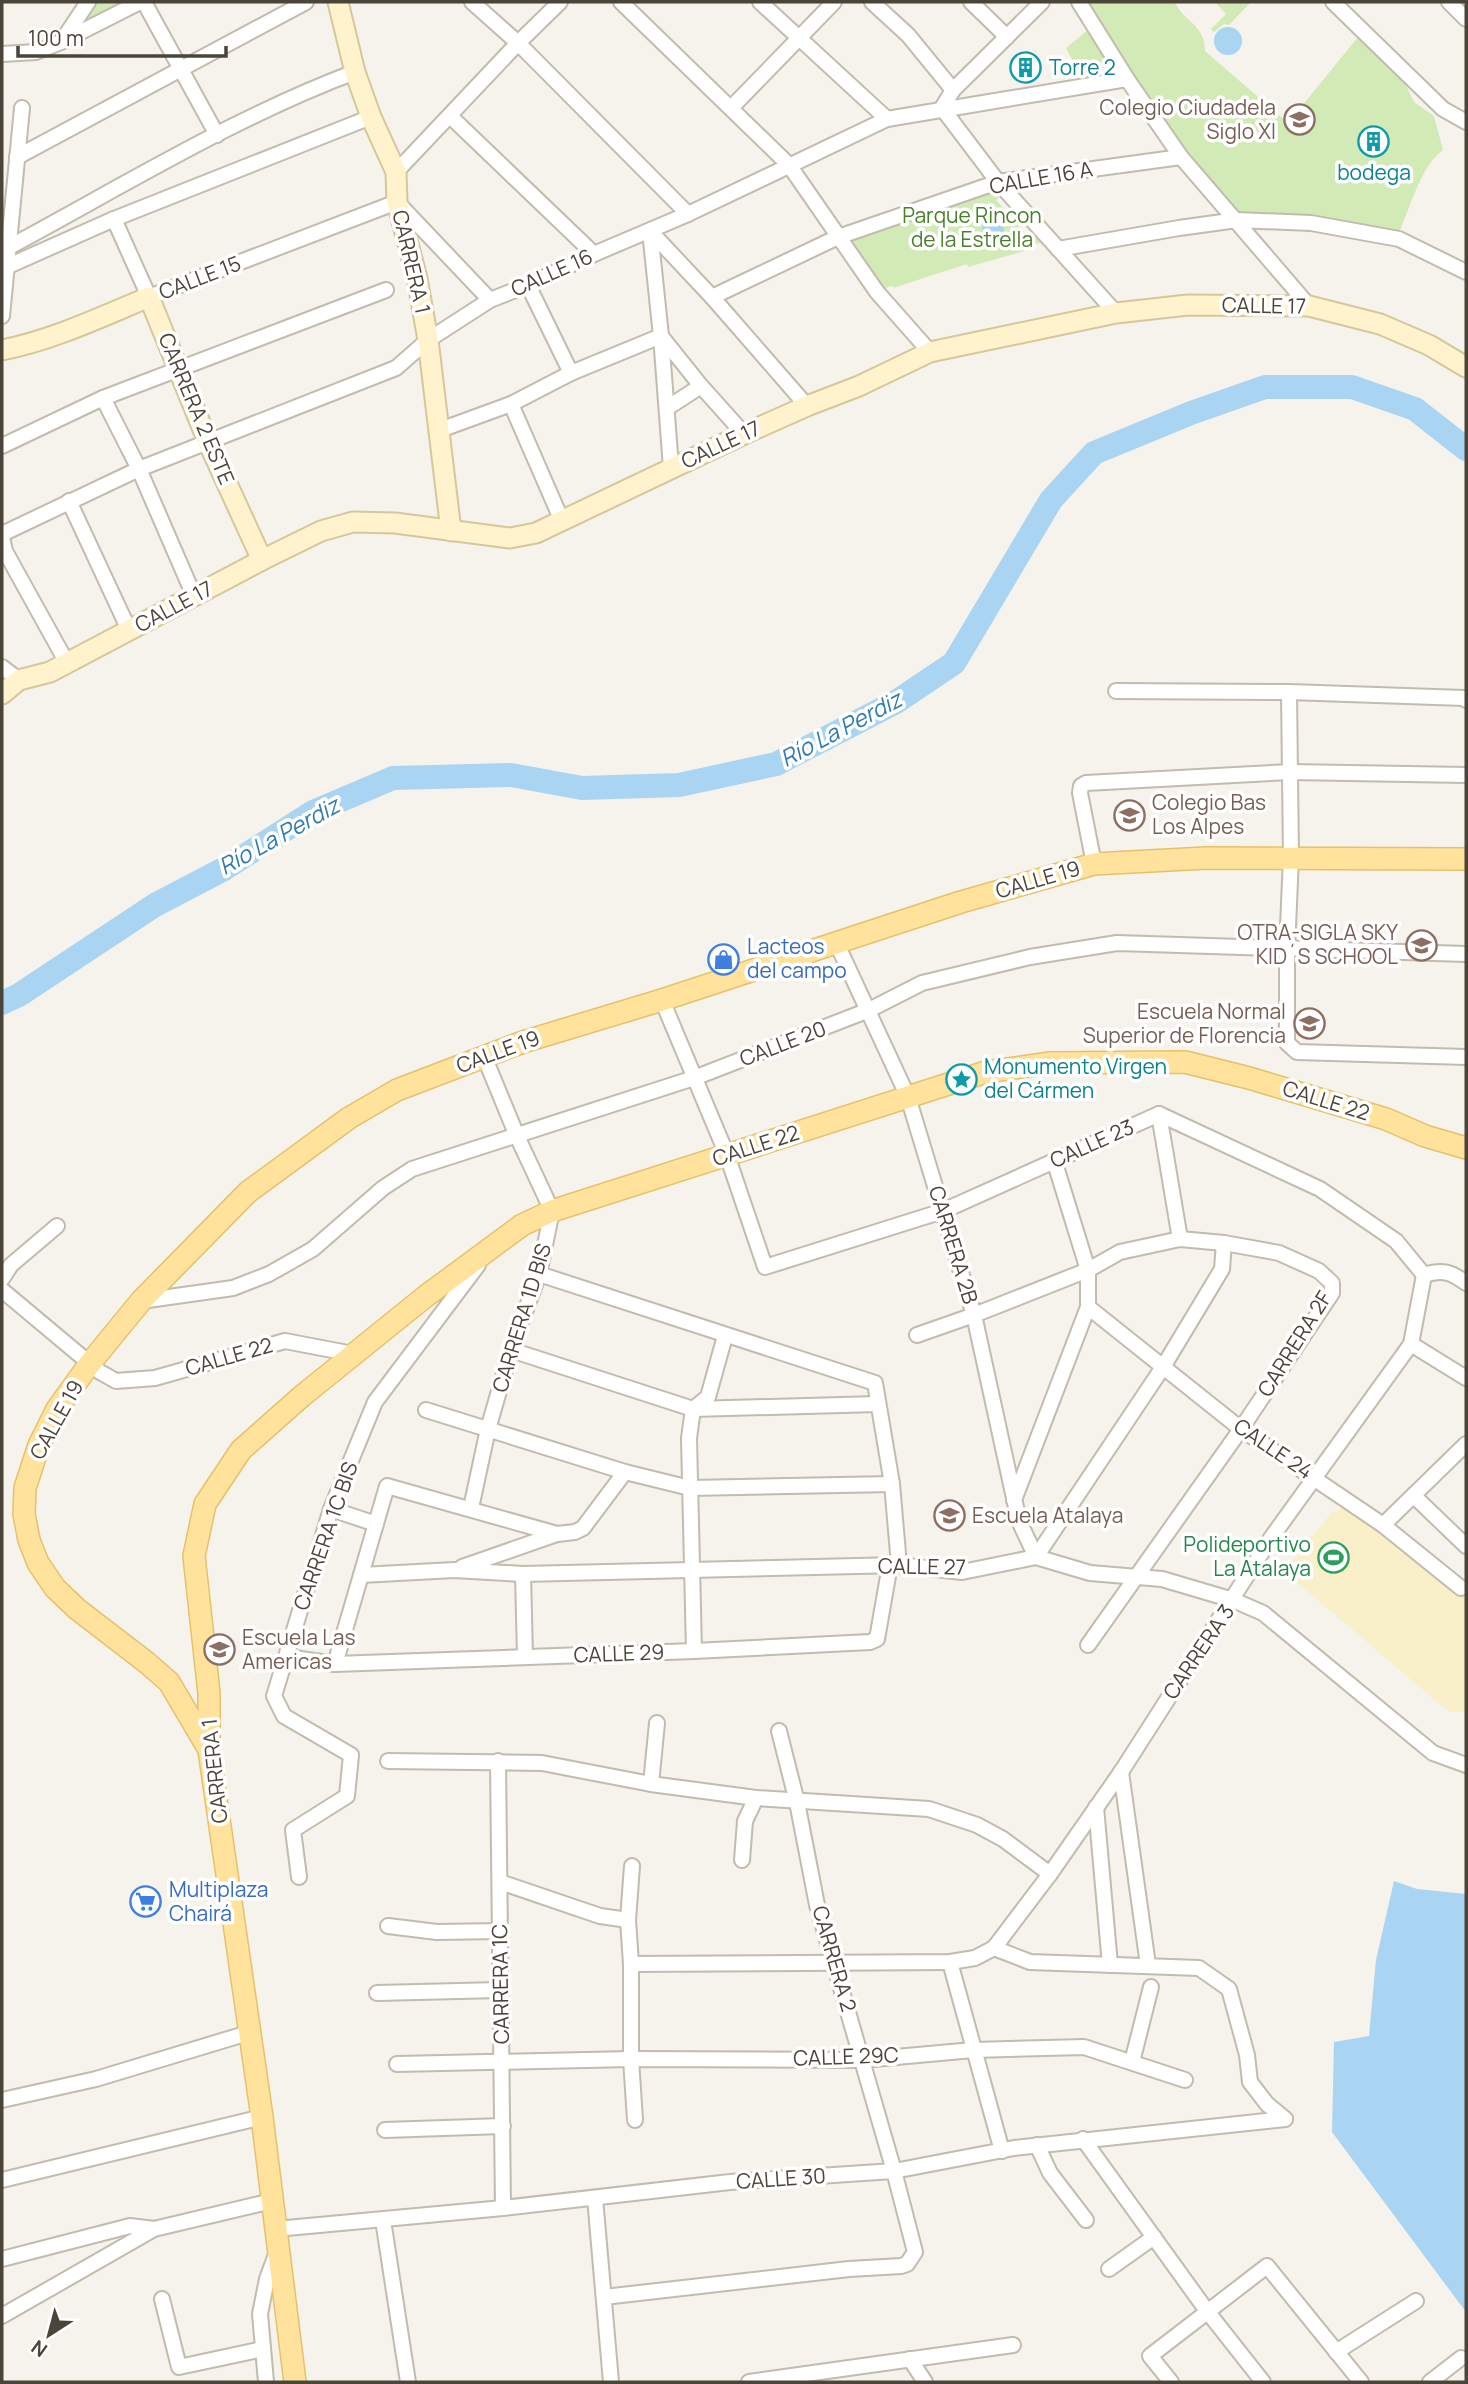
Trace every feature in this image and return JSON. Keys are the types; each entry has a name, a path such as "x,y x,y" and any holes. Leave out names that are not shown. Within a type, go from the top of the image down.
{"main road":[{"name":"CARRERA 1","path":"338,2 355,72 371,117 396,172 397,202 417,278 428,340 451,531"},
{"name":"CALLE 15","path":"2,350 76,328 149,297"},
{"name":"CARRERA 2 ESTE","path":"149,297 208,442 262,559"},
{"name":"CALLE 17","path":"2,694 19,680 67,663 262,559 321,531 354,522 395,523 510,538 536,533 744,434 859,386 930,352 1115,313 1188,305 1309,306 1380,324 1429,345 1466,367"},
{"name":"CALLE 19","path":"209,1750 169,1682 76,1609 55,1588 38,1563 29,1540 24,1514 25,1488 30,1466 57,1409 141,1301 248,1192 329,1132 397,1090 523,1042 662,1000 961,902 1094,864 1206,858 1466,859"},
{"name":"CALLE 22","path":"353,1354 492,1247 523,1225 552,1211 986,1072 1050,1063 1185,1062 1250,1078 1386,1119 1425,1136 1466,1148"},
{"name":"CARRERA 1","path":"295,2382 262,2117 209,1750 209,1693 194,1556 205,1504 241,1450 353,1354"}],"street":[{"path":"61,42 88,2"},
{"path":"2,54 36,51 61,42 142,2 217,135"},
{"path":"18,157 306,2"},
{"path":"472,2 517,43 688,214"},
{"path":"396,172 517,43 560,2"},
{"path":"621,2 789,164 877,292 930,352"},
{"path":"760,2 887,119"},
{"path":"732,107 834,2"},
{"path":"872,2 908,35 953,90"},
{"path":"971,2 1007,37"},
{"path":"1041,2 953,90 942,108 998,182 1115,313"},
{"path":"1079,2 1127,79 1181,157 1309,306"},
{"path":"1333,2 1443,108 1466,122"},
{"path":"1449,2 1466,19"},
{"path":"5,247 217,135 323,84 355,72"},
{"name":"CALLE 16","path":"2,536 139,469 396,368 428,340 490,300 688,214 887,119 1127,79"},
{"path":"2,316 5,247 22,108"},
{"path":"450,116 594,254"},
{"path":"6,267 114,219 371,117"},
{"name":"CALLE 16 A","path":"712,297 838,237 998,182 1181,157"},
{"path":"397,202 490,300"},
{"name":"CALLE 15","path":"149,297 397,202"},
{"name":"CARRERA 2 ESTE","path":"114,219 149,297"},
{"path":"1058,249 1237,220 1311,223 1399,239 1466,272"},
{"path":"650,231 807,406"},
{"path":"650,231 671,468"},
{"path":"528,285 571,373"},
{"path":"2,446 103,398 386,290"},
{"path":"440,430 511,404 571,373 661,336"},
{"path":"661,336 744,434"},
{"path":"667,408 701,386"},
{"path":"103,398 139,469 194,596"},
{"path":"511,404 562,521"},
{"path":"69,501 129,630"},
{"path":"2,536 5,551 67,663"},
{"path":"2,667 19,680"},
{"path":"1116,691 1289,692 1466,700"},
{"path":"1289,692 1291,857 1285,1036 1290,1048 1297,1052 1466,1057"},
{"path":"1094,864 1080,793 1081,786 1086,783 1290,772 1466,775"},
{"name":"CALLE 20","path":"141,1301 233,1288 270,1274 313,1249 383,1188 412,1169 694,1079 869,1010 922,983 1030,957 1117,943 1466,954"},
{"name":"CARRERA 2B","path":"837,944 908,1097 974,1315 1019,1521 1036,1557"},
{"path":"662,1000 727,1155"},
{"path":"484,1056 552,1211"},
{"path":"1159,1114 1180,1239"},
{"name":"CALLE 23","path":"727,1155 765,1267 943,1211 1159,1114 1320,1189 1396,1241 1424,1275"},
{"path":"1014,1500 1088,1307 1088,1270 1054,1160"},
{"name":"CARRERA 1D BIS","path":"471,1508 488,1429 511,1350 539,1274 552,1211"},
{"path":"2,1279 11,1265 57,1226"},
{"path":"917,1335 1088,1270 1121,1252 1180,1239 1224,1242 1222,1269 1163,1367 1036,1557"},
{"name":"CARRERA 2F","path":"1088,1645 1241,1429 1332,1293 1332,1283 1319,1271 1279,1253 1224,1242"},
{"name":"CARRERA 1C BIS","path":"299,1877 293,1830 347,1796 351,1755 284,1716 274,1696 331,1509 375,1402 492,1247"},
{"path":"1424,1275 1439,1270 1451,1272 1466,1283"},
{"path":"539,1274 876,1383 892,1484 894,1565"},
{"name":"CARRERA 3","path":"994,1948 1051,1874 1121,1772 1271,1538 1412,1344 1424,1275"},
{"name":"CALLE 22","path":"2,1290 100,1372 116,1381 155,1378 285,1341 353,1354"},
{"name":"CALLE 24","path":"1088,1307 1241,1429 1383,1525 1461,1588"},
{"path":"694,1651 689,1438 693,1409 708,1397 726,1336"},
{"path":"1412,1344 1466,1378"},
{"path":"511,1350 693,1409 878,1404"},
{"path":"426,1410 625,1472 690,1488 892,1484"},
{"path":"1383,1525 1466,1445"},
{"path":"361,1575 454,1570 557,1534 575,1532 583,1528 625,1472"},
{"path":"335,1664 387,1486 557,1534"},
{"path":"1414,1496 1466,1546"},
{"path":"331,1509 376,1524"},
{"name":"CALLE 27","path":"454,1570 523,1574 894,1565 962,1572 1036,1557 1090,1573 1162,1579 1233,1600 1263,1613 1433,1753 1466,1765"},
{"name":"CALLE 29","path":"286,1657 335,1664 870,1642 877,1639 894,1565"},
{"path":"523,1574 525,1657"},
{"path":"651,1784 657,1723"},
{"name":"CARRERA 2","path":"604,2297 849,2269 901,2266 907,2264 915,2252 863,2060 817,1905 797,1802 779,1731"},
{"path":"388,1761 542,1763 651,1784 756,1798 929,1809 977,1825 994,1834 1051,1874"},
{"name":"CARRERA 1C","path":"498,1761 503,2208"},
{"path":"631,1964 950,1962 975,1958 994,1948 1030,1962 1148,1965 1121,1772"},
{"path":"742,1860 745,1821 756,1798"},
{"path":"1096,1807 1110,1965"},
{"path":"632,1866 628,1920 635,2120"},
{"path":"500,1882 600,1916 628,1920"},
{"path":"388,1926 437,1932 500,1931"},
{"path":"950,1962 1002,2151"},
{"name":"CALLE 30","path":"277,2238 383,2220 730,2182 894,2171 1037,2145 1284,2119 1267,2104 1250,2082 1247,2055 1229,1989 1199,1968 1148,1965"},
{"path":"1132,2062 1151,1987"},
{"path":"377,1993 500,1990"},
{"path":"2,2100 96,2079 248,2033"},
{"name":"CALLE 29C","path":"502,2061 863,2060 973,2050 1084,2048 1185,2080"},
{"path":"397,2064 502,2061"},
{"path":"2,2180 262,2117"},
{"path":"385,2130 503,2126"},
{"path":"1083,2139 1207,2311 1263,2382"},
{"path":"1037,2145 1050,2174 1086,2221"},
{"path":"596,2198 611,2382"},
{"path":"2,2316 154,2229 272,2201"},
{"path":"383,2220 408,2382"},
{"path":"2,2259 130,2226 154,2229"},
{"path":"1109,2269 1154,2237"},
{"name":"CARRERA 1","path":"266,2382 260,2314 277,2238"},
{"path":"1171,2382 1150,2356 1267,2266 1361,2382"},
{"path":"162,2299 179,2367 263,2349"},
{"path":"1336,2352 1416,2301"},
{"path":"749,2382 1013,2345"},
{"path":"1430,2382 1461,2358"},
{"path":"910,2359 925,2382"}],"green space":[{"path":"95,2 131,2 73,32"},
{"name":"Colegio Ciudadela Siglo XI","path":"1082,2 1175,2 1201,34 1205,51 1288,123 1358,37 1406,85 1414,102 1434,116 1443,150 1422,177 1398,235 1238,215 1186,153"},
{"path":"1215,2 1251,2 1229,25 1224,24 1214,32 1211,29 1226,14"},
{"path":"1089,29 1112,66 1080,74 1066,48"},
{"name":"Parque Rincon de la Estrella","path":"994,184 1002,195 996,200 1029,237 1037,235 1043,242 1025,247 1028,250 968,267 967,264 893,288 878,290 846,239"}],"sand":[{"path":"1346,1501 1466,1595 1466,1712 1449,1712 1284,1571 1333,1511 1339,1510"}],"water":[{"path":"1228,27 1238,31 1242,41 1238,51 1228,55 1218,51 1214,41 1218,31"},
{"path":"993,219 1001,222 1004,230 1001,238 993,241 985,238 982,230 985,222"},
{"path":"1394,1881 1417,1889 1466,1894 1466,2312 1332,2132 1334,2042 1369,2036 1376,1960"}],"waterway":[{"name":"Río La Perdiz","path":"2,1003 19,995 155,905 224,869 313,812 393,778 511,775 582,788 679,785 776,764 896,702 954,663 1051,500 1094,453 1191,413 1265,387 1352,387 1415,409 1466,449"}],"place":[{"name":"Torre 2","path":"1026,68"},
{"name":"Colegio Ciudadela Siglo XI","path":"1299,120"},
{"name":"bodega","path":"1374,141"},
{"name":"Colegio Bas Los Alpes","path":"1129,815"},
{"name":"OTRA-SIGLA SKY KID´S SCHOOL","path":"1421,945"},
{"name":"Lacteos del campo","path":"724,959"},
{"name":"Escuela Normal Superior de Florencia","path":"1309,1024"},
{"name":"Monumento Virgen del Cármen","path":"961,1079"},
{"name":"Escuela Atalaya","path":"949,1516"},
{"name":"Polideportivo La Atalaya","path":"1334,1557"},
{"name":"Escuela Las Americas","path":"219,1650"},
{"name":"Multiplaza Chairá","path":"146,1902"}]}
